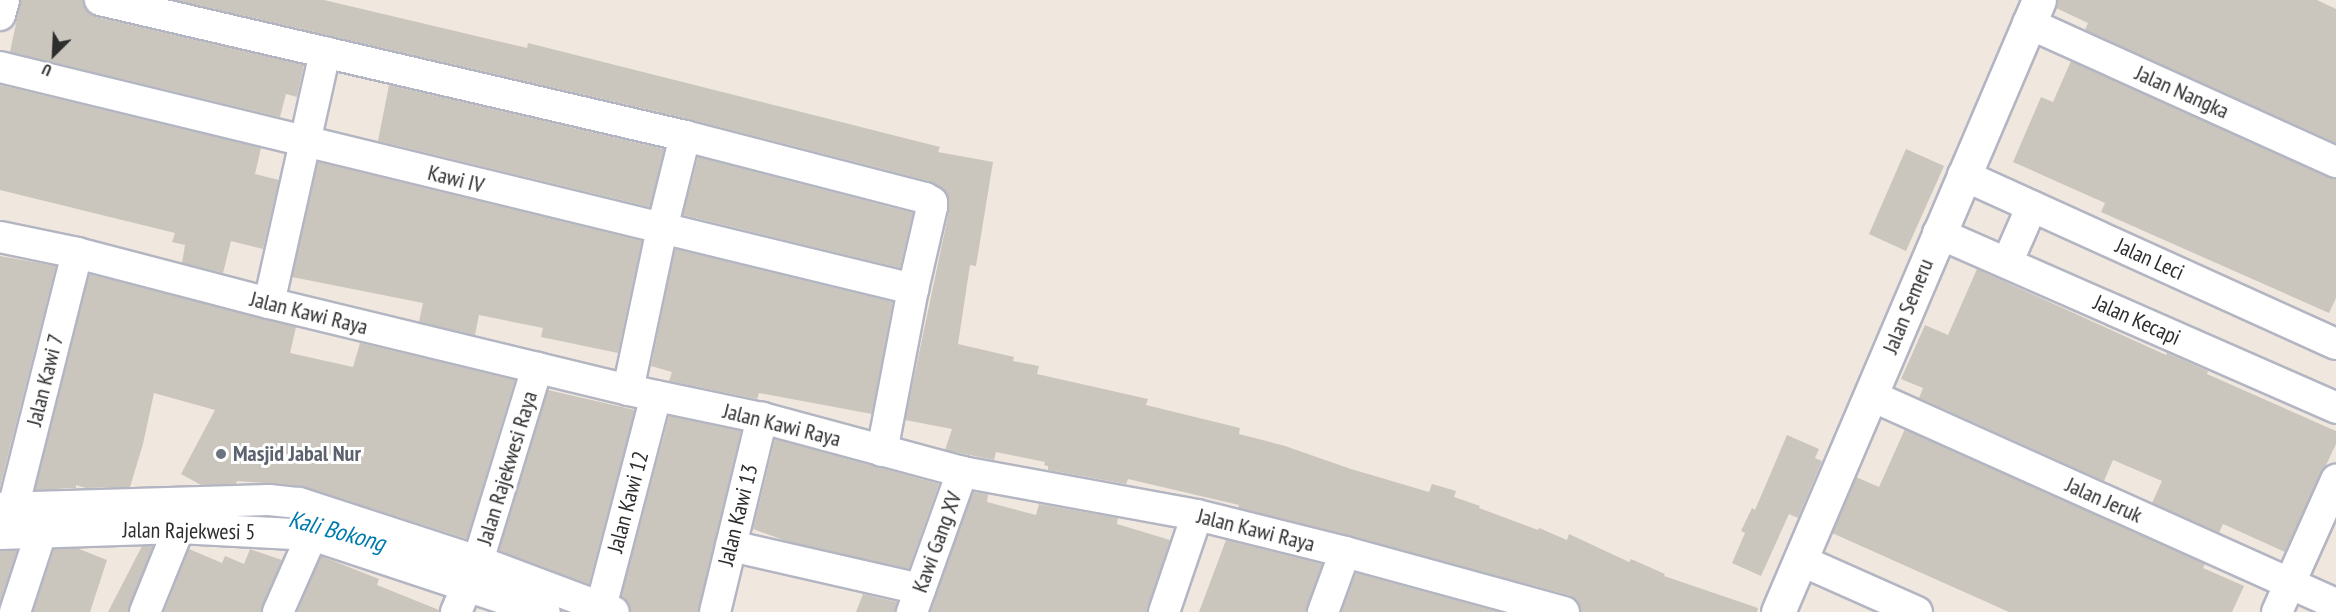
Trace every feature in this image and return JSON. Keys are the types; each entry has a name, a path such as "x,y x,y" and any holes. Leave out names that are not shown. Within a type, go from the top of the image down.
{"street":[{"path":"0,15 4,0"},
{"path":"100,0 685,136 926,198 932,202 882,451"},
{"name":"Jalan Nangka","path":"2033,11 2336,162"},
{"name":"Jalan Semeru","path":"1778,612 1872,396 1938,233 2033,11"},
{"path":"269,303 325,52"},
{"name":"Kawi IV","path":"0,67 913,290"},
{"name":"Jalan Kawi 12","path":"608,610 642,393 662,229 685,136"},
{"name":"Jalan Leci","path":"1963,175 2336,344"},
{"path":"2007,263 2032,206"},
{"name":"Jalan Kecapi","path":"1938,233 2336,408"},
{"name":"Jalan Kawi Raya","path":"0,237 77,253 269,303 642,393 762,418 962,472 1197,515 1345,552 1564,612"},
{"name":"Jalan Kawi 7","path":"7,508 77,253"},
{"name":"Jalan Rajekwesi Raya","path":"470,582 537,368"},
{"name":"Jalan Jeruk","path":"1872,396 2336,604"},
{"name":"Jalan Kawi 13","path":"715,612 762,418"},
{"name":"Kawi Gang XV","path":"916,601 962,472"},
{"path":"2277,612 2336,480"},
{"path":"7,508 283,501 316,508 470,582 608,610"},
{"path":"1164,612 1197,515"},
{"path":"145,612 179,528"},
{"name":"Jalan Rajekwesi 5","path":"0,534 179,528 312,535 470,582 545,612"},
{"path":"15,612 41,533"},
{"path":"278,612 312,535"},
{"path":"731,546 916,601"},
{"path":"1323,612 1345,552"},
{"path":"1800,560 1917,612"}],"building":[{"path":"21,0 83,0 88,12 96,17 304,65 297,97 286,94 280,117 10,52"},
{"path":"176,0 324,0 527,48 528,43 940,147 938,152 993,162 976,266 970,265 958,344 1014,357 1013,361 1039,366 1037,374 1148,399 1146,405 1240,428 1239,434 1285,446 1351,469 1429,492 1432,484 1456,491 1454,497 1480,506 1479,508 1567,540 1569,534 1629,562 1631,559 1665,574 1664,576 1758,608 1757,612 1581,612 1577,600 1569,595 1238,508 1239,505 1128,479 1126,484 1048,470 1048,466 1044,465 1045,462 996,452 994,460 945,450 952,429 905,420 949,211 947,194 941,187 929,181 689,119"},
{"path":"2057,0 2317,0 2336,9 2336,143 2085,30 2088,23 2056,8"},
{"path":"2071,61 2336,179 2336,298 2329,313 2101,212 2105,203 2013,162 2041,97 2053,102"},
{"path":"0,85 261,148 255,174 279,180 263,249 231,241 223,273 182,263 185,245 172,242 175,233 0,190"},
{"path":"389,85 664,149 650,207 378,141"},
{"path":"1906,149 1944,166 1906,251 1869,234"},
{"path":"698,157 913,213 900,268 683,215"},
{"path":"318,162 642,241 618,353 541,337 543,328 479,315 475,335 419,322 423,303 292,277"},
{"path":"675,249 893,302 872,414 759,393 757,399 669,381 672,372 651,366"},
{"path":"0,256 56,266 0,487"},
{"path":"1977,269 2166,355 2167,353 2208,371 2207,374 2336,431 2336,444 2285,552 2223,524 2219,533 2152,503 2162,481 2113,460 2104,481 1919,398 1923,388 1901,379 1925,325 1948,335"},
{"path":"89,274 296,327 290,353 353,367 360,343 515,380 467,539 301,486 237,481 236,484 201,485 181,474 215,410 154,393 143,444 130,487 86,488 76,485 76,488 35,490"},
{"path":"548,390 635,410 589,584 499,551"},
{"path":"669,416 741,431 698,612 631,612 628,602 621,597"},
{"path":"1905,429 2205,564 2203,568 2244,586 2232,612 2009,612 1832,533 1856,477 1879,487"},
{"path":"1787,435 1819,449 1815,458 1822,461 1798,518 1789,514 1761,576 1732,563 1745,533 1741,531 1752,508 1755,510"},
{"path":"775,439 939,484 909,569 789,542 753,529"},
{"path":"973,492 988,494 987,502 1036,515 1039,504 1118,518 1117,524 1170,540 1147,612 930,612"},
{"path":"1226,540 1322,564 1306,612 1199,612"},
{"path":"142,546 153,546 128,612 108,612"},
{"path":"54,549 79,549 107,560 90,612 33,612"},
{"path":"189,549 222,563 225,556 244,564 250,549 282,560 261,612 164,612"},
{"path":"0,551 17,551 0,602"},
{"path":"321,556 379,579 377,585 439,610 439,612 297,612"},
{"path":"1356,573 1499,612 1341,612"},
{"path":"863,594 897,602 895,612 856,612"}],"place":[{"name":"Masjid Jabal Nur","path":"221,454"}],"water label":[{"name":"Kali Bokong","path":"337,531"}]}
